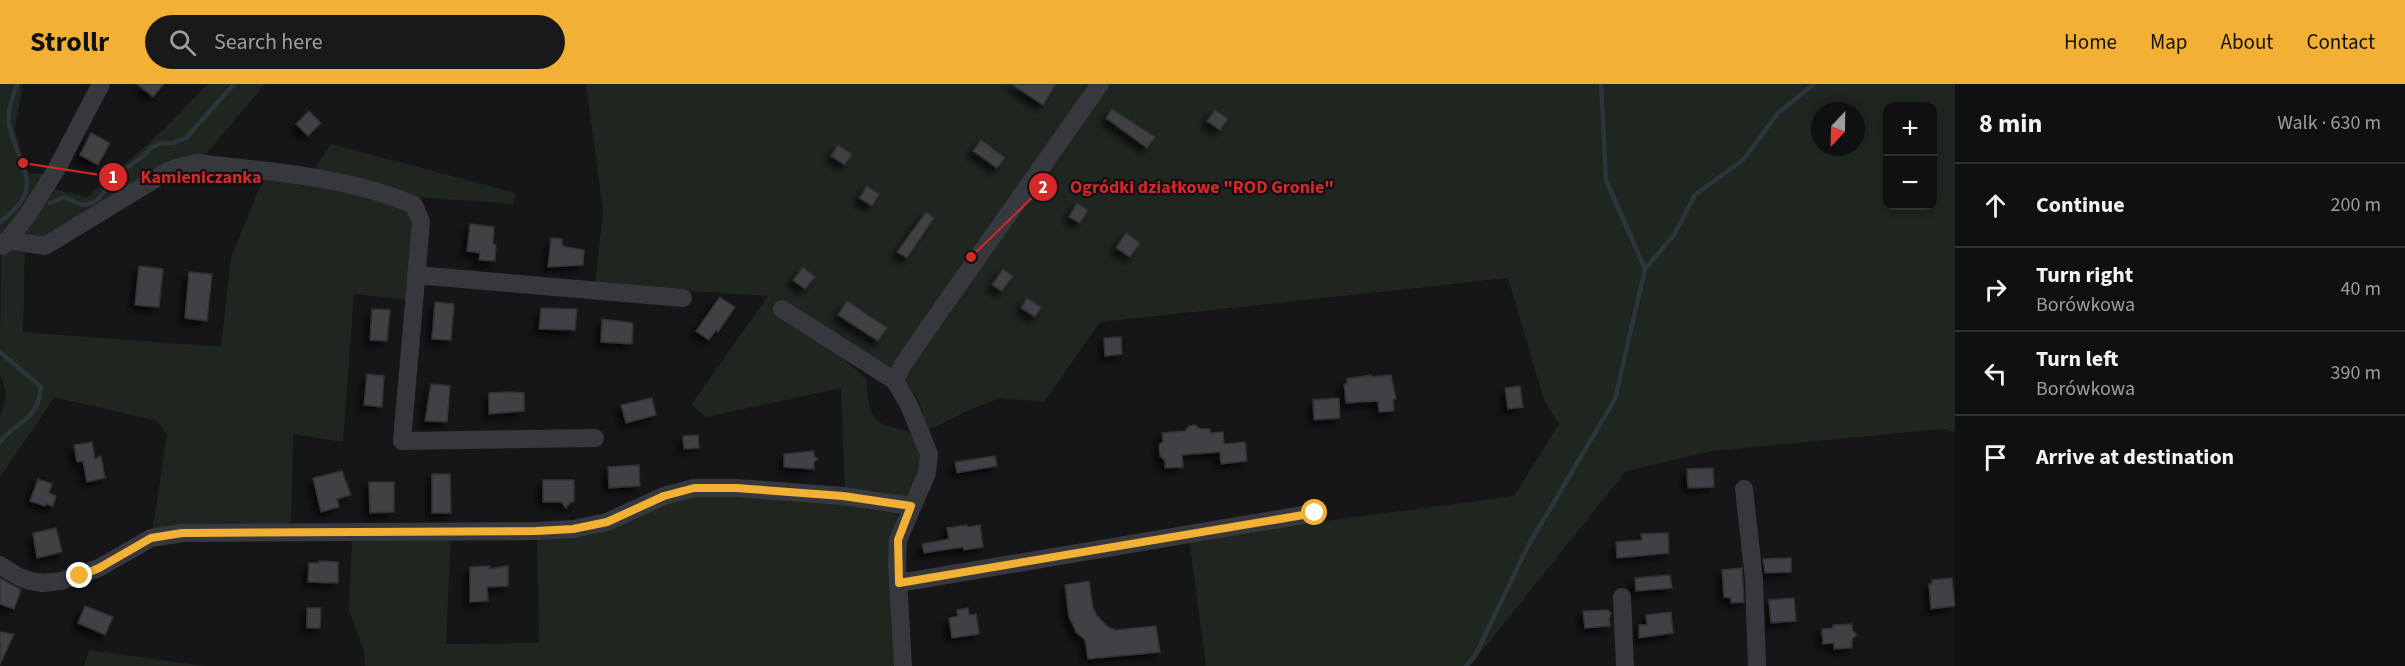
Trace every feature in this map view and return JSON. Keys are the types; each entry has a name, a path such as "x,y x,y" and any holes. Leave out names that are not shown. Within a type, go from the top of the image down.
{"street":[{"path":"3,245 27,216 56,170 100,84"},
{"path":"895,381 902,366 933,321 1100,84"},
{"path":"3,245 45,246 168,171 197,163 305,176 395,196 414,205 422,222 402,441 595,438"},
{"path":"416,275 683,298"},
{"path":"782,309 895,381 909,405 929,454 927,473 898,540 903,666"},
{"path":"0,565 19,577 43,583 61,581 99,568 151,538 182,533 573,529 607,522 664,496 694,488 736,488 843,496 911,506"},
{"path":"1744,489 1754,579 1757,666"},
{"path":"899,583 1315,513"},
{"path":"1622,597 1624,666"}],"shaded area":[{"path":"0,84 23,84 15,130 28,174 49,174 0,241"},
{"path":"208,84 265,84 202,159 44,241 20,237 50,188 87,197 161,132"},
{"path":"586,84 1955,84 1955,432 1942,429 1712,451 1626,471 1470,666 1206,666 1189,539 1514,496 1559,424 1544,400 1508,278 1100,322 1044,402 1000,398 925,432 923,413 916,397 905,384 875,363 823,341 867,380 868,401 876,419 916,436 924,457 908,502 845,492 841,388 706,417 691,405 768,296 595,285 603,211"},
{"path":"331,144 516,193 513,204 418,197 318,174 316,166"},
{"path":"264,176 332,188 406,207 412,217 410,300 354,294 343,442 293,434 291,527 152,533 167,435 157,421 54,397 0,478 0,417 6,393 0,373 1,257 12,247 25,247 23,332 221,347 231,258"},
{"path":"736,491 894,510 898,513 895,530 898,666 365,666 364,651 349,610 352,535 451,535 446,644 539,643 537,534 666,499"},
{"path":"89,650 205,666 84,666"}],"building":[{"path":"137,84 164,84 153,97"},
{"path":"1011,84 1056,84 1043,105"},
{"path":"1112,109 1155,137 1147,148 1106,118"},
{"path":"1215,110 1228,119 1220,130 1207,121"},
{"path":"309,111 321,123 308,136 296,124"},
{"path":"91,133 110,143 98,165 80,155"},
{"path":"981,140 1005,158 997,168 973,151"},
{"path":"838,145 852,154 845,165 831,156"},
{"path":"867,186 879,194 872,206 859,198"},
{"path":"1077,203 1088,210 1080,223 1069,217"},
{"path":"926,212 934,218 907,258 897,252"},
{"path":"470,224 494,227 495,261 479,260 480,253 467,251"},
{"path":"1126,233 1140,243 1130,257 1116,248"},
{"path":"551,238 562,239 562,246 584,250 583,265 548,267"},
{"path":"139,266 163,269 159,307 135,305"},
{"path":"803,267 815,277 805,289 793,280"},
{"path":"1003,269 1013,276 1002,291 992,285"},
{"path":"189,272 212,274 207,321 185,318"},
{"path":"720,297 735,307 718,332 716,330 709,340 696,331"},
{"path":"1027,298 1041,307 1035,317 1021,308"},
{"path":"847,301 887,328 878,341 838,315"},
{"path":"435,302 454,304 451,340 432,339"},
{"path":"541,308 577,309 575,330 539,329"},
{"path":"372,309 390,310 387,341 370,340"},
{"path":"602,319 633,323 632,344 601,342"},
{"path":"1121,337 1122,354 1105,356 1104,338"},
{"path":"367,374 384,376 382,407 364,405"},
{"path":"1371,375 1371,377 1391,375 1396,399 1393,400 1394,411 1379,412 1378,401 1346,403 1344,384 1347,384 1347,379"},
{"path":"431,384 450,386 447,422 425,421"},
{"path":"1520,386 1523,407 1508,409 1505,388"},
{"path":"489,393 524,393 524,411 489,414"},
{"path":"652,398 656,415 626,423 621,405"},
{"path":"1339,398 1340,418 1314,420 1313,400"},
{"path":"1195,425 1200,429 1210,429 1210,433 1223,432 1224,444 1245,442 1247,461 1221,464 1220,452 1182,455 1183,467 1165,468 1165,461 1160,456 1159,445 1163,441 1162,433 1185,431 1189,426"},
{"path":"698,435 699,448 684,449 683,436"},
{"path":"92,442 95,459 101,456 105,478 87,482 83,461 77,462 74,445"},
{"path":"814,451 814,456 818,459 814,462 814,469 784,467 784,454"},
{"path":"995,456 997,466 957,473 955,462"},
{"path":"639,465 640,486 609,488 608,467"},
{"path":"1713,468 1714,487 1688,488 1687,469"},
{"path":"342,471 351,495 337,499 339,507 321,512 313,478"},
{"path":"432,474 450,474 451,513 432,513"},
{"path":"38,479 52,484 49,493 56,496 53,506 30,501"},
{"path":"543,480 574,480 574,502 566,508 561,502 543,502"},
{"path":"369,482 394,482 394,512 370,513"},
{"path":"967,525 968,527 980,525 983,547 964,550 963,547 924,553 922,544 949,539 947,528"},
{"path":"56,528 62,552 37,558 33,533"},
{"path":"1668,533 1669,553 1617,558 1616,542 1642,540 1641,534"},
{"path":"1791,558 1791,572 1765,573 1763,559"},
{"path":"319,561 338,562 338,583 308,582 309,563 319,563"},
{"path":"490,566 489,569 508,566 508,586 487,587 488,601 470,602 470,567"},
{"path":"1742,568 1744,602 1731,603 1731,598 1724,597 1722,570"},
{"path":"1670,575 1672,588 1636,591 1635,578"},
{"path":"0,578 21,590 14,609 0,604"},
{"path":"1952,578 1955,606 1931,609 1929,584 1932,584 1932,580"},
{"path":"1089,581 1093,608 1108,627 1116,630 1156,626 1160,652 1088,659 1085,640 1076,632 1069,617 1065,585"},
{"path":"1794,598 1796,621 1771,623 1769,600"},
{"path":"85,606 113,617 105,635 78,623"},
{"path":"307,608 321,608 320,628 307,628"},
{"path":"968,608 969,615 976,614 979,634 952,638 949,618 958,616 957,610"},
{"path":"1608,610 1611,613 1610,626 1585,628 1583,611"},
{"path":"1671,612 1673,633 1639,638 1639,625 1647,625 1646,615"},
{"path":"1852,624 1852,630 1857,635 1852,639 1852,648 1834,649 1834,643 1823,644 1822,629 1833,628 1833,625"},
{"path":"0,632 14,634 0,665"}],"waterway":[{"path":"0,222 15,209 27,187 23,165 9,124 10,109 17,84"},
{"path":"50,203 64,197 82,205 92,203 99,198 115,176 141,158 152,147 186,138 234,84"},
{"path":"1601,84 1606,180 1645,269"},
{"path":"1466,666 1475,656 1528,546 1615,399 1645,269 1674,235 1695,195 1744,159 1778,113 1814,84"},
{"path":"0,352 41,387 39,399 32,414 0,442"}],"place":[{"name":"Kamieniczanka","path":"23,163"},
{"name":"Ogródki działkowe \"ROD Gronie\"","path":"971,257"}],"route":[{"path":"80,576 99,568 151,538 182,533 573,529 607,522 664,496 694,488 736,488 843,496 911,506 898,540 899,583 1315,513"}]}
